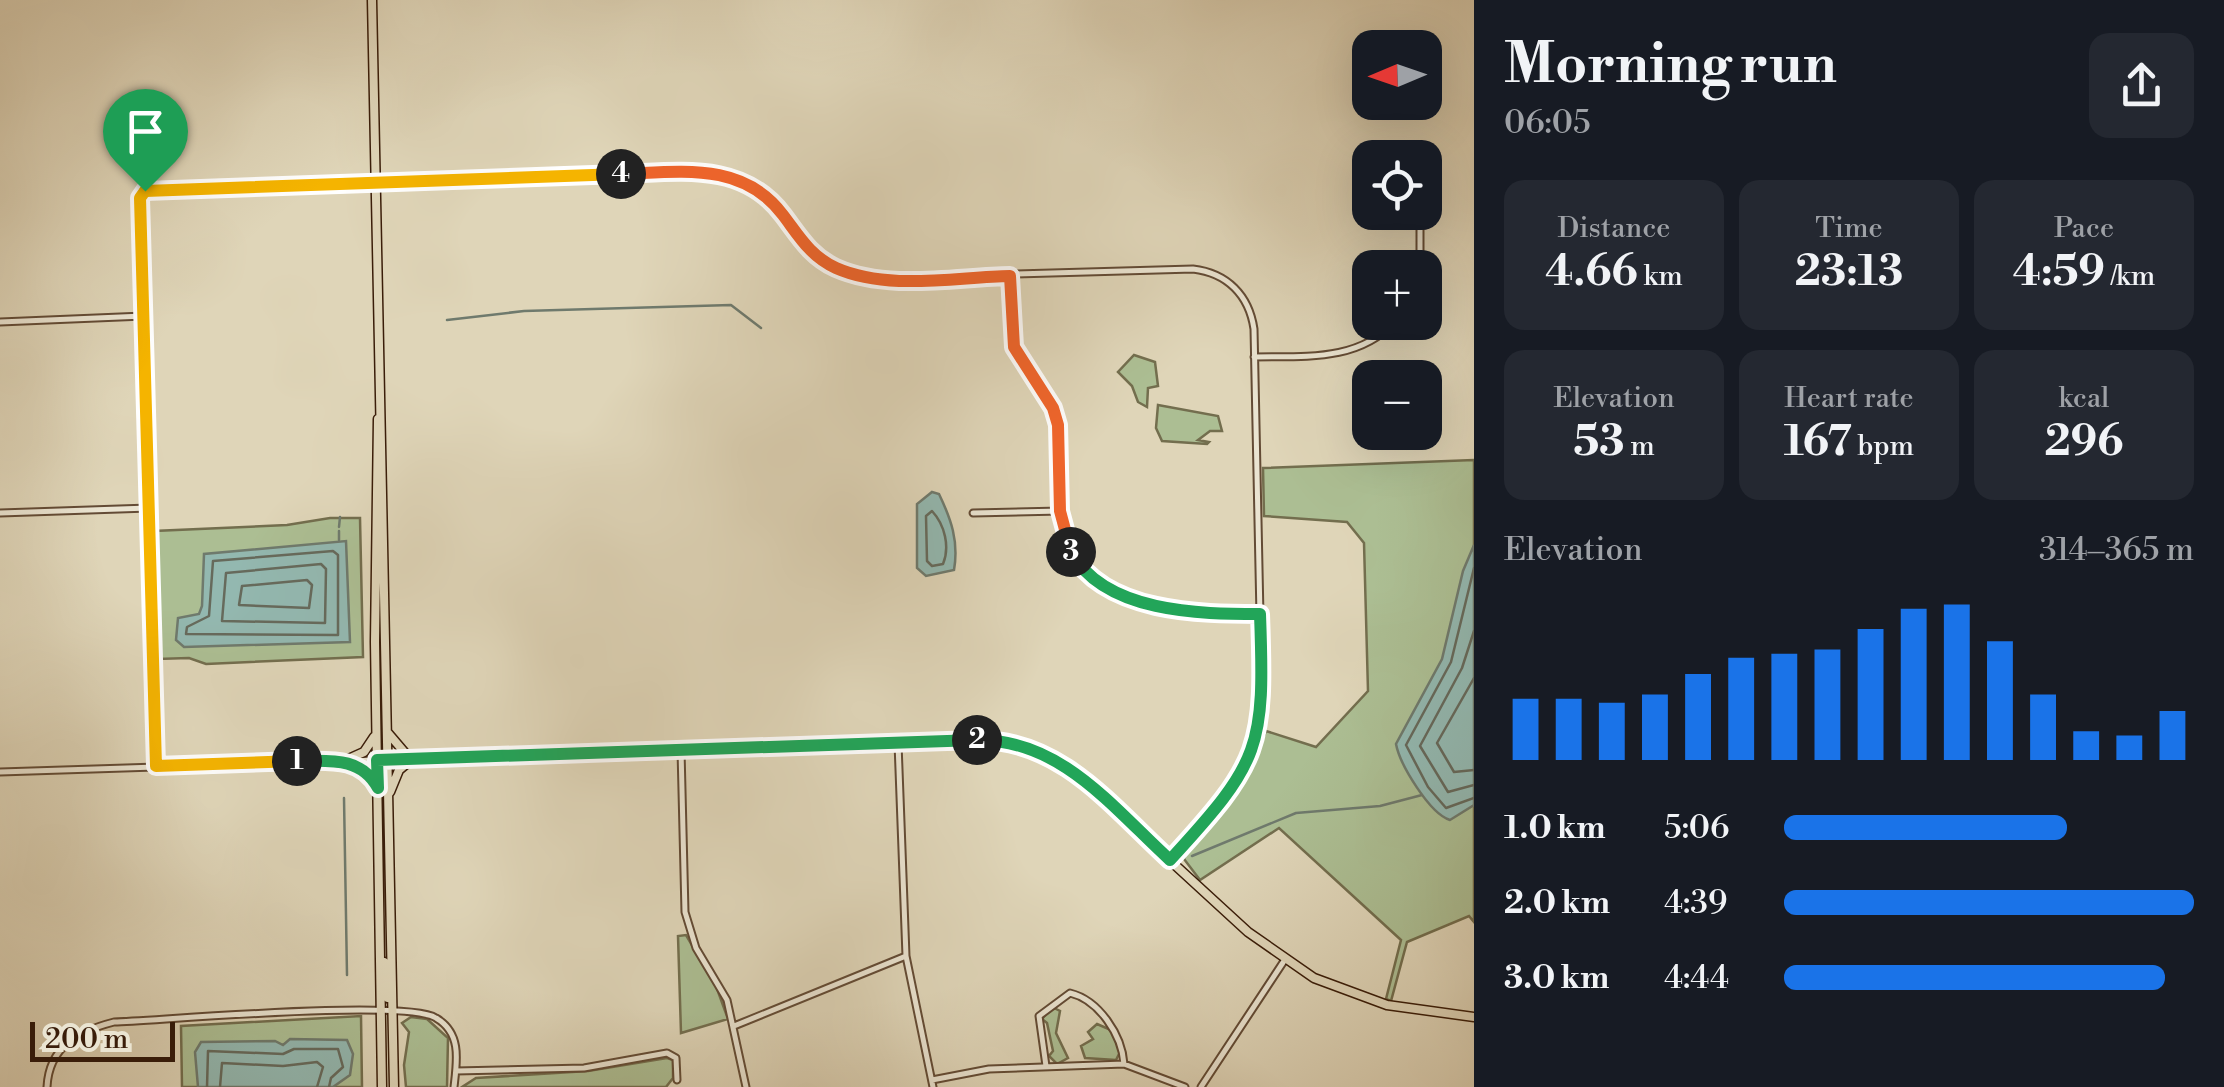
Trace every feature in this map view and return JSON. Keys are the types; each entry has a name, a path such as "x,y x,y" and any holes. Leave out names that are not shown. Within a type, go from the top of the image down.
{"main road":[{"path":"372,0 380,345 382,760 378,788 382,1087"},
{"path":"382,730 411,760"},
{"path":"344,761 364,752 382,730"},
{"path":"382,760 993,740 1044,753 1084,779 1284,961 1363,999 1474,1017"},
{"path":"382,760 388,798 394,1087"},
{"path":"388,798 398,770 411,760"},
{"path":"344,761 369,774 378,788"},
{"path":"379,927 393,1011"}],"street":[{"path":"156,766 142,192 696,171 736,178 759,191 808,249 852,273 884,280 1210,272 1228,281 1246,301 1252,320 1254,357 1262,712 1252,756 1225,800 1170,860"},
{"path":"1010,276 1014,347 1053,408 1058,425 1060,511 1074,558 1109,588 1187,612 1260,614"},
{"path":"0,322 144,316"},
{"path":"1254,357 1338,354 1372,340"},
{"path":"0,514 149,508"},
{"path":"973,513 1060,511"},
{"path":"898,743 906,956 933,1084 988,1069 1124,1064 1186,1087"},
{"path":"681,750 685,912 692,938 721,986 734,1026 746,1087"},
{"path":"0,772 382,760"},
{"path":"734,1026 906,956"},
{"path":"1201,1087 1284,961"},
{"path":"1046,1066 1039,1016 1070,993 1077,994 1118,1033 1124,1064"},
{"path":"47,1087 52,1063 63,1046 87,1029 114,1022 380,1010 427,1013 447,1026 456,1043 454,1087"},
{"path":"456,1071 584,1068 668,1053 676,1058 677,1080"}],"green space":[{"path":"1134,355 1155,362 1158,386 1148,388 1147,407 1138,402 1132,386 1118,372"},
{"path":"1158,405 1218,416 1222,431 1210,431 1198,440 1207,444 1162,441 1156,428"},
{"path":"1474,460 1474,922 1469,916 1407,942 1391,1001 1386,999 1401,940 1279,828 1200,880 1184,859 1185,852 1240,789 1266,731 1316,747 1368,691 1364,543 1347,522 1264,516 1263,468"},
{"path":"360,518 363,657 206,664 189,658 157,659 154,531 287,525"},
{"path":"686,935 716,986 728,1019 681,1033 678,936"},
{"path":"1052,1007 1060,1011 1056,1033 1068,1058 1057,1064 1049,1056 1053,1051 1047,1023 1042,1019"},
{"path":"361,1016 362,1087 182,1087 181,1026"},
{"path":"411,1017 427,1019 448,1038 447,1087 406,1087 404,1065 409,1032 402,1023"},
{"path":"1097,1024 1111,1030 1120,1052 1116,1060 1085,1058 1081,1046 1093,1039 1088,1032"},
{"path":"673,1060 673,1078 666,1087 462,1087 476,1078 588,1071"}],"water":[{"path":"932,492 939,494 950,521 955,559 954,570 926,576 917,568 917,504"},
{"path":"346,541 350,642 184,647 176,640 178,618 199,614 202,606 204,554"},
{"path":"1474,545 1474,805 1450,820 1434,809 1417,788 1396,744 1442,659 1463,571"},
{"path":"290,1039 347,1040 353,1054 350,1075 333,1087 198,1087 195,1052 201,1042 275,1041 283,1045"}],"waterway":[{"path":"447,320 524,311 731,305 761,328"},
{"path":"339,527 340,517"},
{"path":"339,531 339,540"},
{"path":"1192,856 1296,813 1380,806 1422,795"},
{"path":"344,798 347,975"}],"route":[{"path":"718,173 759,191 783,214 808,249 834,267 884,280 1010,276 1014,347 1053,408 1058,425 1062,528 1074,558 1101,584 1172,609 1200,614 1260,614 1262,712 1254,749 1242,774 1225,800 1170,860 1067,766 1029,747 993,740 377,760 378,788 372,776 344,761 156,766 140,198 145,191 718,173"}]}
